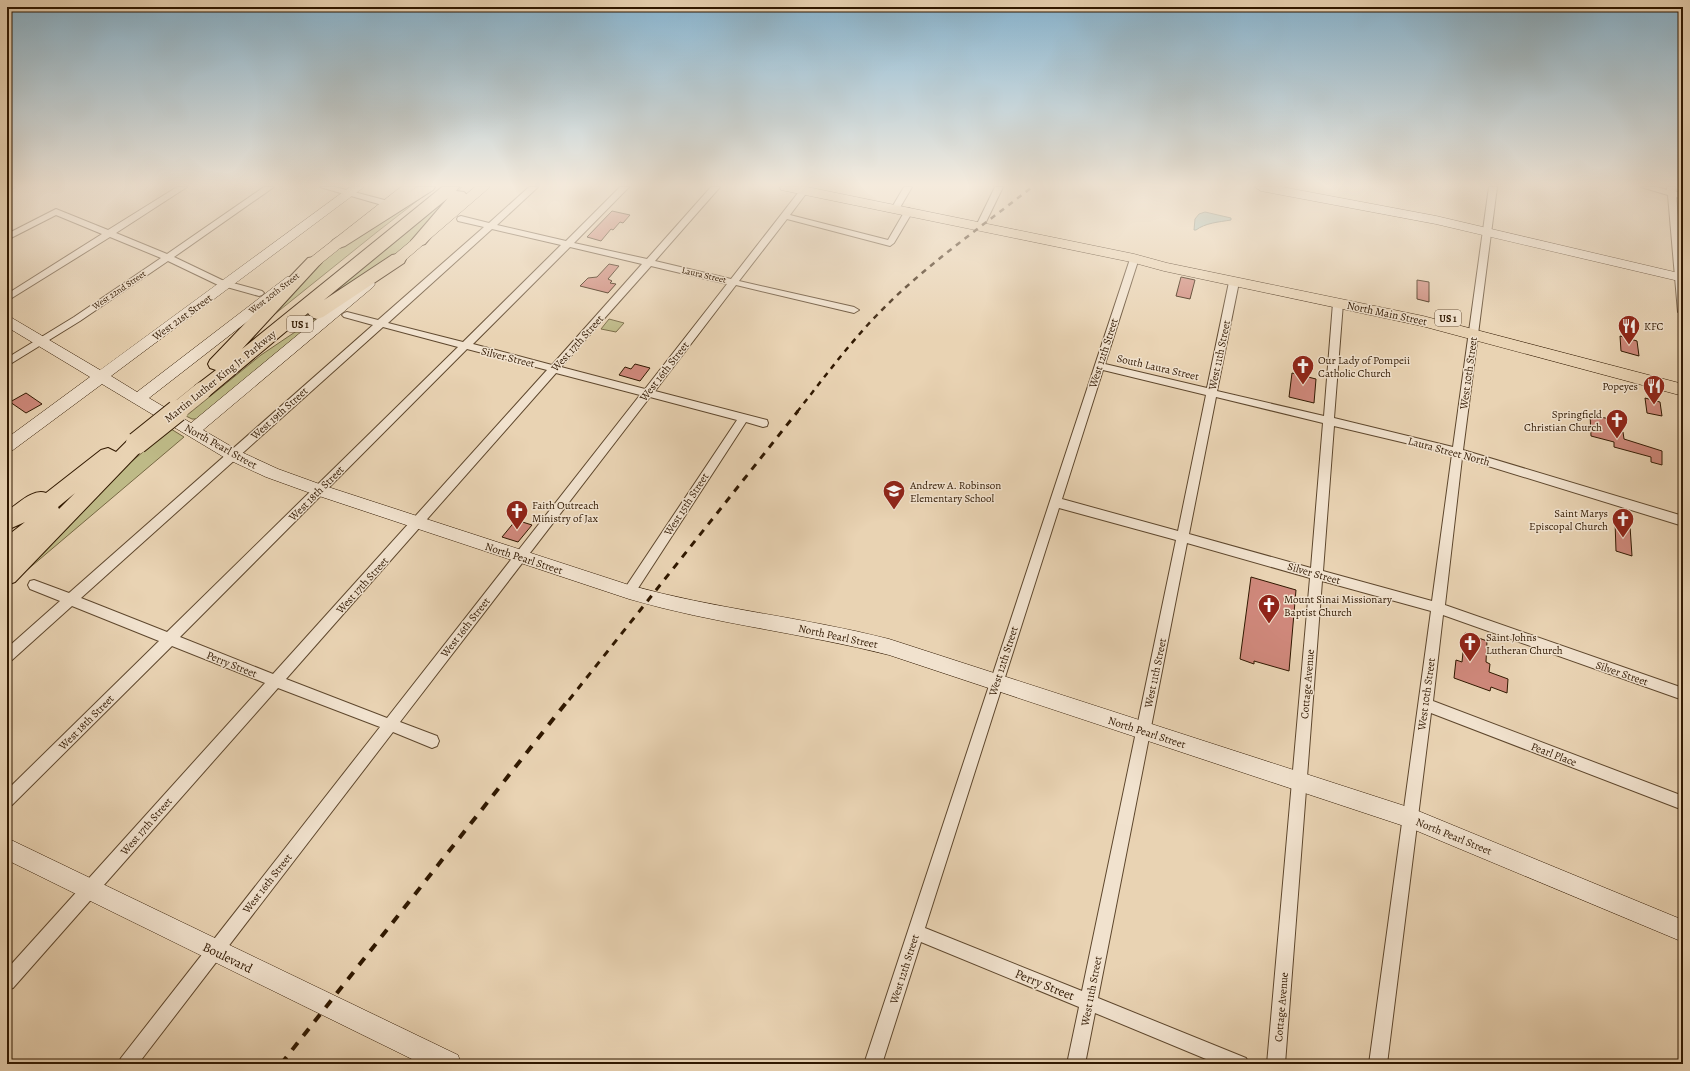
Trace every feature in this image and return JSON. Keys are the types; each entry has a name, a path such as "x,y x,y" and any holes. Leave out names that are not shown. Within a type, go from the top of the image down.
{"highway":[{"path":"339,243 349,237"},
{"name":"Martin Luther King Jr. Parkway","path":"197,389 211,372 379,237"},
{"name":"Martin Luther King Jr. Parkway","path":"7,549 133,441 389,237"},
{"path":"419,241 422,237"},
{"name":"US 1","path":"197,389 398,259"},
{"path":"211,372 220,359 314,262"},
{"path":"7,522 133,441"},
{"path":"7,576 133,441"},
{"name":"Martin Luther King Jr. Parkway","path":"7,536 133,441"}],"main road":[{"name":"West 20th Street","path":"314,262 347,237"},
{"name":"US 1","path":"398,259 424,237"},
{"name":"North Main Street","path":"1033,237 1134,258 1164,267 1234,282 1474,329 1683,380"},
{"name":"North Main Street","path":"1134,258 1166,260 1411,309 1683,390"}],"street":[{"path":"7,298 104,237"},
{"path":"119,237 167,257 219,282 259,293"},
{"name":"West 22nd Street","path":"7,363 52,336 196,237"},
{"name":"West 21st Street","path":"7,446 291,237"},
{"name":"West 19th Street","path":"7,656 478,237"},
{"name":"Laura Street","path":"538,237 854,310"},
{"name":"West 18th Street","path":"7,800 575,237"},
{"name":"West 17th Street","path":"7,982 672,237"},
{"name":"West 16th Street","path":"127,1064 768,237"},
{"path":"868,237 890,243 894,237"},
{"name":"West 10th Street","path":"1378,1064 1486,237"},
{"path":"1508,237 1681,278"},
{"path":"1676,237 1683,312"},
{"name":"West 12th Street","path":"873,1064 1134,258"},
{"path":"193,430 398,259"},
{"name":"West 20th Street","path":"139,398 314,262"},
{"name":"West 11th Street","path":"1076,1064 1234,282"},
{"name":"Cottage Avenue","path":"1276,1064 1338,303"},
{"name":"Silver Street","path":"347,315 763,423"},
{"name":"North Pearl Street","path":"7,321 233,455 272,473 418,523 664,602 854,638 889,647 1411,818 1683,931"},
{"name":"South Laura Street","path":"1099,366 1211,392"},
{"name":"Laura Street North","path":"1211,392 1457,452 1683,521"},
{"name":"West 15th Street","path":"629,592 744,417"},
{"name":"Silver Street","path":"1055,502 1438,608 1683,694"},
{"name":"Perry Street","path":"34,585 275,681 432,741"},
{"name":"Pearl Place","path":"1425,704 1683,803"},
{"name":"Boulevard","path":"7,849 449,1064"},
{"name":"Perry Street","path":"916,932 1240,1064"}],"shaded area":[{"path":"353,237 371,237 250,334 301,280"},
{"path":"398,237 416,237 410,243 359,282 289,327"},
{"path":"341,301 199,419 192,419 186,416 261,355"},
{"path":"609,319 624,323 616,332 601,329"},
{"path":"171,429 184,437 7,587 7,580 109,480"}],"building":[{"path":"587,237 604,237 601,241"},
{"path":"609,264 619,266 608,279 612,281 610,283 616,284 608,293 580,286 588,278 597,277"},
{"path":"1181,277 1195,280 1190,299 1176,296"},
{"path":"1417,280 1429,282 1429,302 1417,299"},
{"name":"KFC","path":"1620,336 1637,341 1639,356 1621,351"},
{"path":"635,364 650,368 640,381 619,375 625,367 631,369"},
{"name":"Our Lady of Pompeii Catholic Church","path":"1292,373 1316,379 1314,403 1289,397"},
{"path":"26,393 42,404 26,413 10,402"},
{"name":"Popeyes","path":"1645,398 1660,402 1662,416 1647,413"},
{"name":"Springfield Christian Church","path":"1590,414 1620,422 1620,431 1623,432 1624,439 1662,451 1662,465 1651,462 1651,457 1614,447 1614,442 1591,436"},
{"name":"Faith Outreach Ministry of Jax","path":"516,520 532,525 518,542 502,537"},
{"name":"Saint Marys Episcopal Church","path":"1615,521 1630,526 1632,556 1616,551"},
{"name":"Mount Sinai Missionary Baptist Church","path":"1251,577 1296,590 1289,671 1254,661 1254,664 1240,659"},
{"name":"Saint Johns Lutheran Church","path":"1465,633 1487,641 1486,662 1490,664 1489,672 1508,679 1507,693 1491,687 1490,691 1454,678 1456,660 1462,662"}],"railway":[{"path":"797,412 836,362 877,315 913,281 966,237"},
{"path":"569,700 798,411"},
{"path":"281,1064 569,699"}],"place":[{"name":"KFC","path":"1629,346"},
{"name":"Our Lady of Pompeii Catholic Church","path":"1303,386"},
{"name":"Popeyes","path":"1654,406"},
{"name":"Springfield Christian Church","path":"1617,440"},
{"name":"Andrew A. Robinson Elementary School","path":"894,510"},
{"name":"Faith Outreach Ministry of Jax","path":"517,530"},
{"name":"Saint Marys Episcopal Church","path":"1623,538"},
{"name":"Mount Sinai Missionary Baptist Church","path":"1269,624"},
{"name":"Saint Johns Lutheran Church","path":"1470,662"}]}
